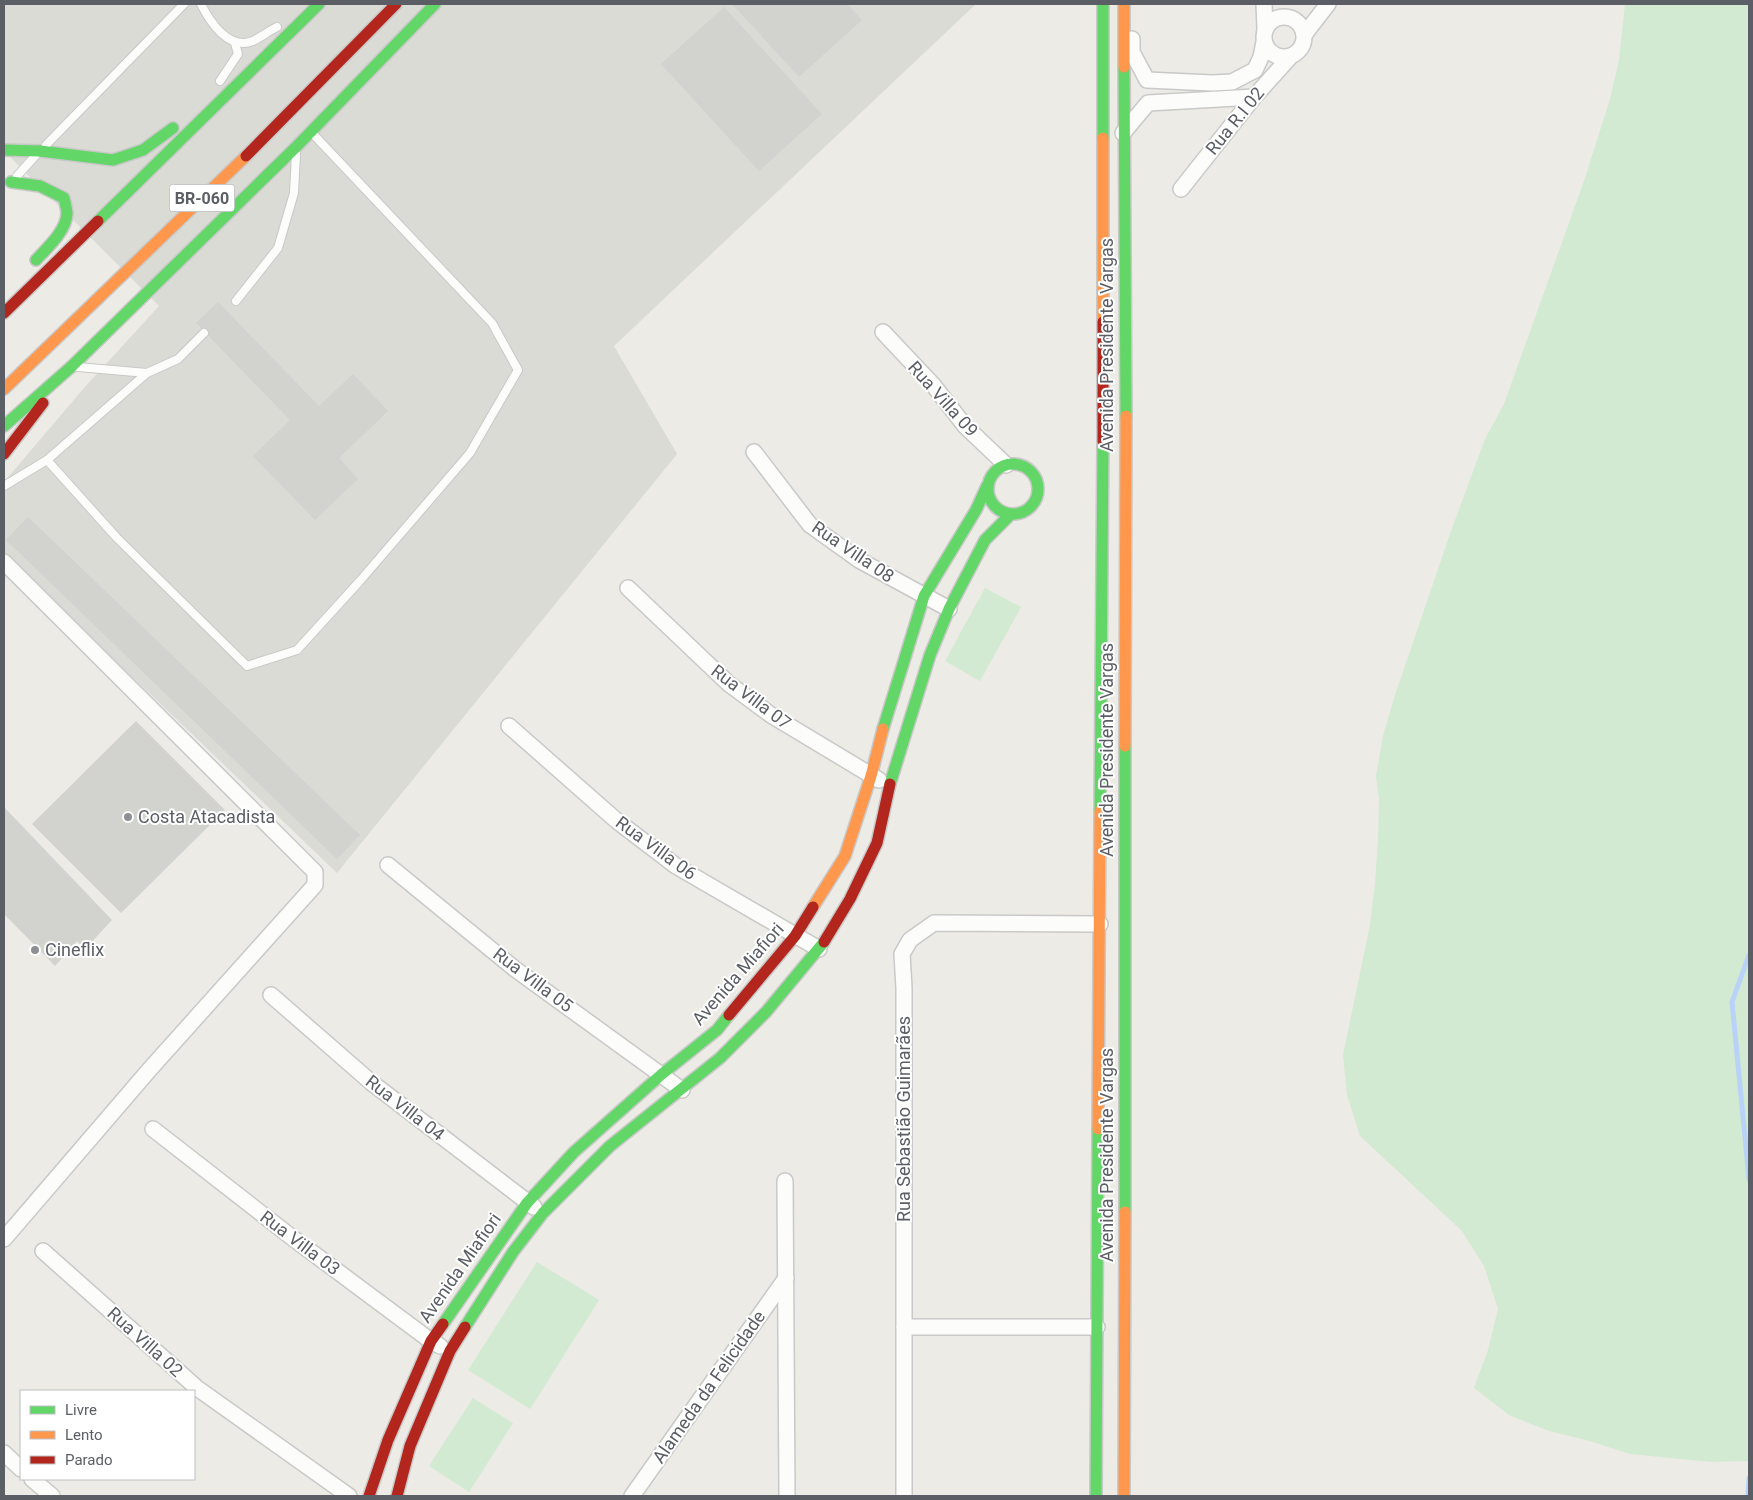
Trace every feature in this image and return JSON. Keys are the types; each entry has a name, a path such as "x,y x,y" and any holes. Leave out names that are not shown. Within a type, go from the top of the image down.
{"main road":[{"name":"BR-060","path":"4,313 319,4"},
{"name":"BR-060","path":"4,389 250,152 396,4"},
{"path":"4,426 71,367 296,147 435,4"},
{"name":"Avenida Presidente Vargas","path":"1103,4 1124,1496"},
{"name":"Avenida Presidente Vargas","path":"1096,1496 1100,924 1126,392 1122,133 1124,4"},
{"path":"217,84 280,24"},
{"path":"4,150 40,151 113,160 143,150 168,132 181,119"},
{"path":"6,184 40,186 56,193 64,198 68,215 51,242 26,271"},
{"path":"4,454 71,367"},
{"path":"1006,464 1016,464 1025,467 1033,473 1038,482 1035,502 1029,509 1020,514 1000,512 988,496 987,486 990,477 997,469 1006,464"},
{"name":"Avenida Miafiori","path":"369,1496 388,1440 431,1341 527,1203 574,1152 662,1074 717,1030 795,936 845,856 871,776 878,744 924,596 976,510 987,486"},
{"name":"Avenida Miafiori","path":"397,1496 410,1446 450,1351 508,1259 543,1214 610,1146 720,1058 766,1012 819,949 850,899 877,843 890,785 930,655 949,609 985,540 1010,514"}],"street":[{"path":"1122,133 1148,103 1147,80 1132,52 1132,4"},
{"path":"1264,4 1267,48 1278,56 1291,56 1301,47 1304,35 1328,4"},
{"path":"1272,4 1284,18"},
{"path":"1147,80 1232,82 1255,70 1261,58 1265,36 1274,19 1284,18 1293,20 1298,23 1304,35"},
{"name":"Rua R.I 02","path":"1181,189 1254,97 1291,56"},
{"path":"1148,103 1254,97"},
{"name":"Rua Villa 09","path":"883,332 934,386 965,426 1006,464"},
{"name":"Rua Villa 08","path":"754,452 810,525 859,560 949,609"},
{"path":"4,562 315,872 315,886 156,1062 4,1238"},
{"name":"Rua Villa 07","path":"628,588 729,684 771,715 871,776 890,785"},
{"name":"Rua Villa 06","path":"509,726 618,820 676,866 819,949"},
{"name":"Rua Villa 05","path":"388,865 515,969 682,1090"},
{"name":"Rua Sebastião Guimarães","path":"904,1496 904,988 902,954 910,940 934,923 1100,924"},
{"name":"Rua Villa 04","path":"271,995 372,1084 543,1214"},
{"name":"Rua Villa 03","path":"153,1129 294,1239 431,1341 450,1351"},
{"name":"Alameda da Felicidade","path":"785,1181 787,1496"},
{"name":"Rua Villa 02","path":"44,1251 197,1388 349,1496"},
{"name":"Alameda da Felicidade","path":"632,1496 786,1278"},
{"path":"904,1327 1097,1327"},
{"path":"4,1453 20,1468"},
{"path":"33,1480 52,1496"}],"lane":[{"path":"6,184 184,4"},
{"path":"202,4 207,15 225,37 235,43 252,41 280,24"},
{"path":"217,84 238,54 235,43"},
{"path":"46,460 117,538 247,666 297,650 359,582 470,453 518,370 492,323 310,131"},
{"path":"236,300 278,248 294,193 296,147"},
{"path":"4,486 46,460 147,373 178,359 204,333"},
{"path":"71,367 147,373"}],"shaded area":[{"path":"4,4 976,4 614,346 677,454 337,873 4,554 4,482 84,388 159,306 4,151"}],"green space":[{"path":"1625,4 1749,4 1749,1461 1711,1462 1630,1454 1590,1441 1549,1431 1509,1415 1474,1388 1488,1350 1498,1309 1484,1266 1462,1231 1360,1136 1347,1095 1343,1055 1370,925 1378,840 1379,800 1376,776 1383,736 1394,698 1451,531 1485,439 1504,404 1584,181 1610,99 1619,60"},
{"path":"985,588 1021,607 980,681 945,661"},
{"path":"537,1262 599,1300 530,1409 468,1370"},
{"path":"473,1398 513,1423 469,1492 429,1466"}],"building":[{"path":"732,4 847,4 862,20 799,77"},
{"path":"724,7 822,114 759,171 661,64"},
{"path":"218,302 319,406 353,374 388,411 339,458 358,479 315,520 253,456 290,420 196,323"},
{"path":"28,517 360,835 337,859 6,540"},
{"name":"Costa Atacadista","path":"136,721 225,810 121,913 32,824"},
{"path":"4,807 112,920 85,949 77,941 55,966 4,914"}],"waterway":[{"path":"1749,955 1732,1002 1749,1179"},
{"path":"1748,1496 1749,1478"}],"traffic: fast":[{"path":"98,221 319,4"},
{"path":"71,367 296,147 435,4"},
{"path":"1103,4 1103,138"},
{"path":"1124,67 1126,416"},
{"path":"40,151 113,160 143,150 173,128"},
{"path":"4,150 40,151"},
{"path":"11,182 40,186 64,198 67,214 63,227 36,260"},
{"path":"4,426 71,367"},
{"path":"1100,811 1103,441"},
{"path":"1008,464 1018,464 1031,471 1038,484 1038,489 1038,494 1031,507 1018,514 1008,514 999,510 992,503 988,494 988,484 992,475 999,468 1008,464"},
{"path":"883,729 924,596 976,510 987,486"},
{"path":"890,784 930,655 949,609 985,540 1010,515"},
{"path":"1125,746 1125,1212"},
{"path":"465,1327 513,1252 543,1213 610,1146 720,1058 766,1012 824,942"},
{"path":"443,1324 527,1203 574,1152 662,1074 717,1030 729,1015"},
{"path":"1096,1496 1098,1129"}],"traffic: slow":[{"path":"1124,4 1124,67"},
{"path":"1103,138 1103,322"},
{"path":"4,389 246,156"},
{"path":"1125,746 1126,416"},
{"path":"813,907 845,856 871,776 883,729"},
{"path":"1098,1129 1100,811"},
{"path":"1124,1496 1125,1212"}],"traffic: jam":[{"path":"246,156 396,4"},
{"path":"4,313 98,221"},
{"path":"1103,322 1103,441"},
{"path":"4,454 43,403"},
{"path":"824,942 850,899 877,843 890,784"},
{"path":"729,1015 795,936 813,907"},
{"path":"369,1496 388,1440 431,1341 443,1324"},
{"path":"397,1496 410,1446 450,1351 465,1327"}],"place":[{"name":"Costa Atacadista","path":"128,817"},
{"name":"Cineflix","path":"35,950"}]}
